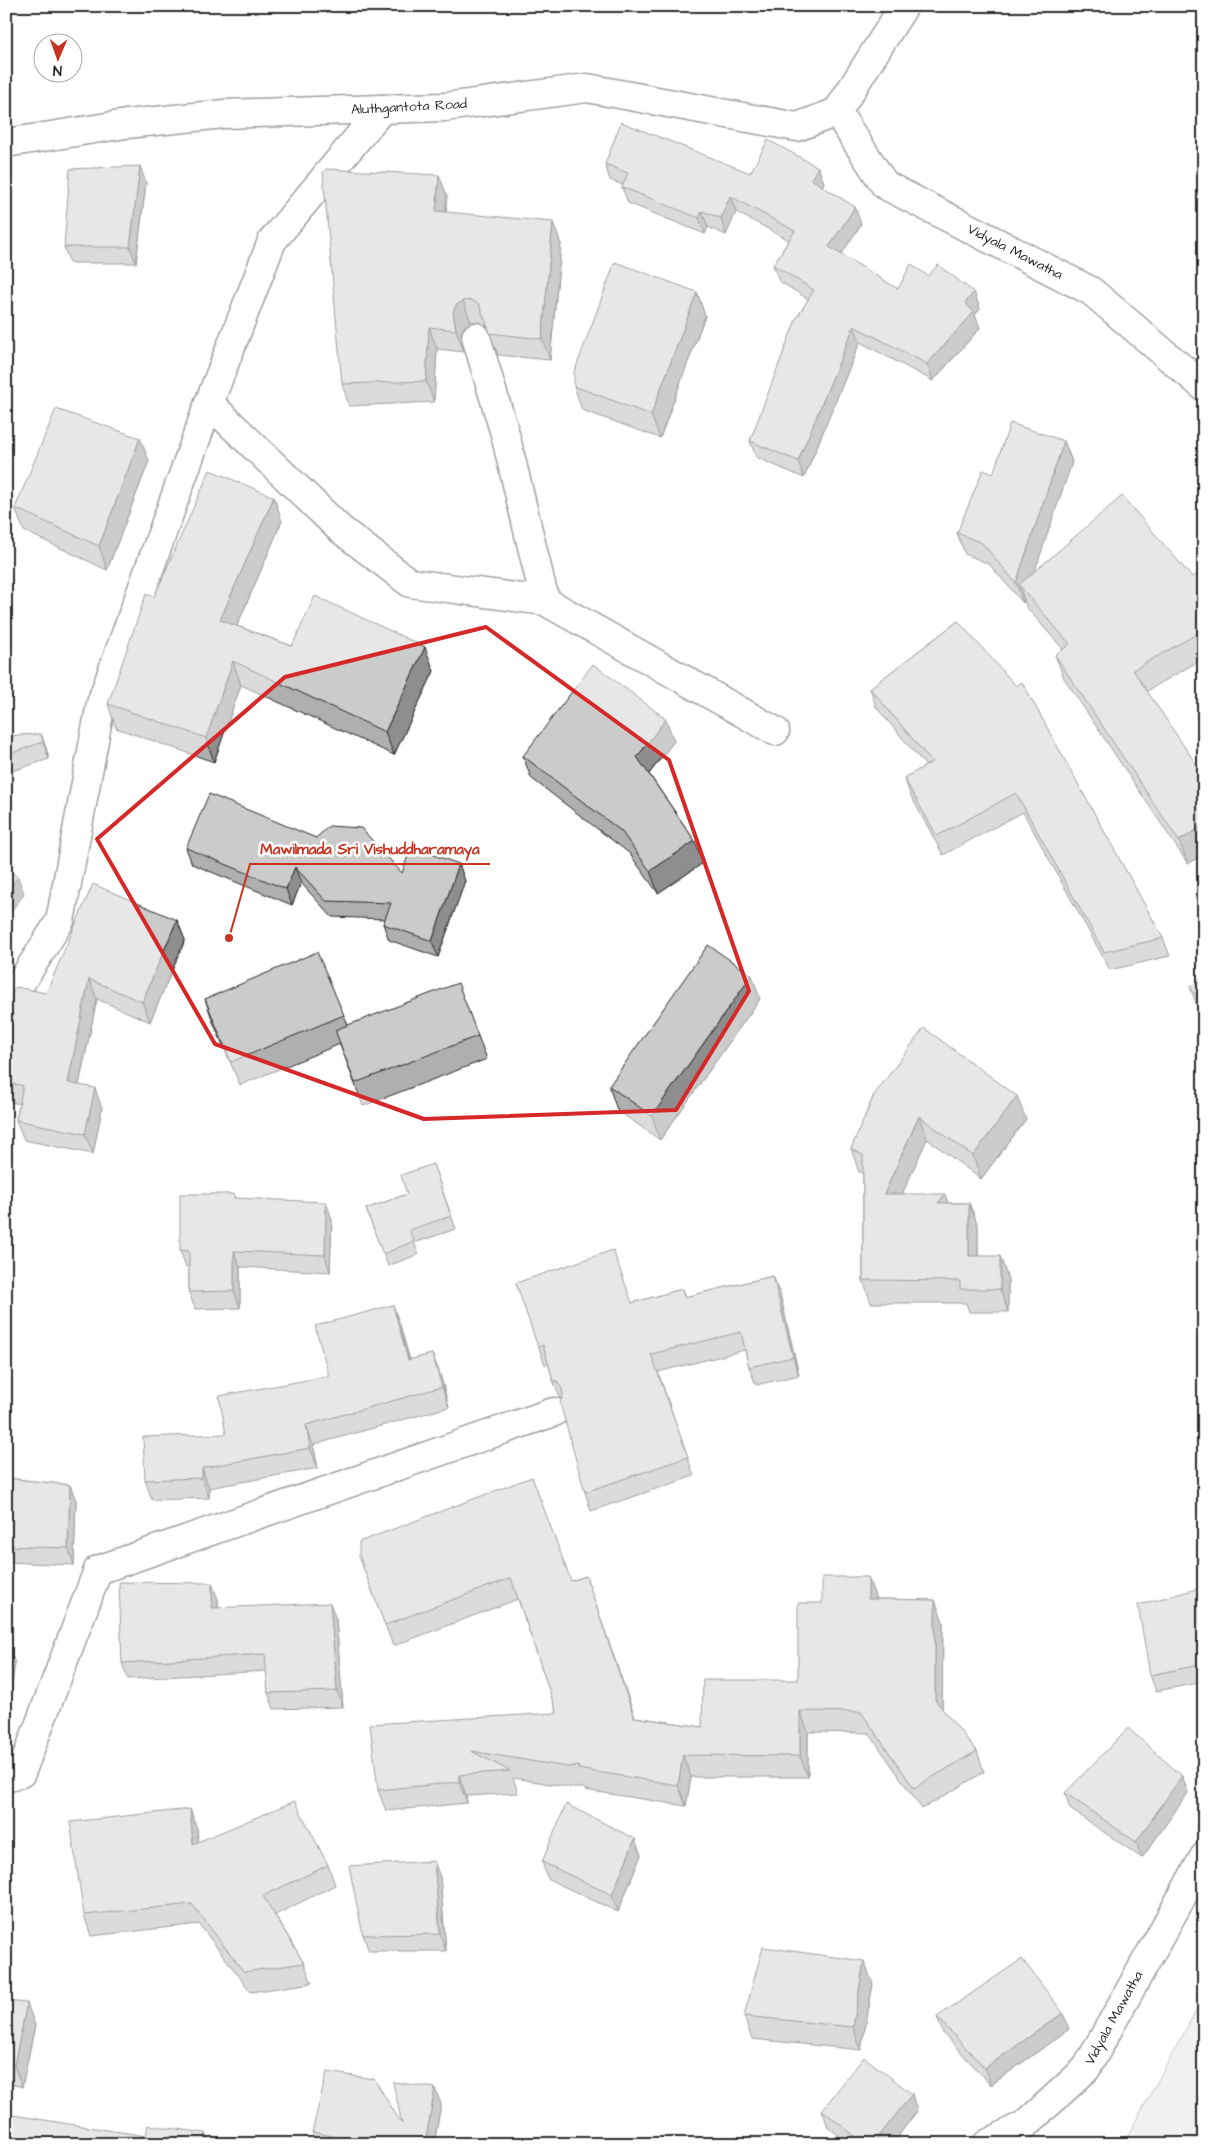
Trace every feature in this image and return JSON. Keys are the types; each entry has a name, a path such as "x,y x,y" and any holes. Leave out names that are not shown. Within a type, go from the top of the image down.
{"street":[{"path":"837,112 904,6"},
{"name":"Aluthgantota Road","path":"6,143 126,124 224,114 445,107 587,88 797,127 837,112"},
{"path":"6,1006 60,921 101,703 209,402 272,241 382,109"},
{"name":"Vidyala Mawatha","path":"837,112 885,185 1091,291 1204,387"},
{"path":"476,337 506,434 545,601"},
{"path":"209,402 340,529 410,583 545,601 776,731"},
{"path":"6,1778 21,1773 98,1570 554,1412"},
{"name":"Vidyala Mawatha","path":"987,2144 1026,2124 1086,2069 1204,1858"}],"highlighted area":[{"path":"486,627 669,760 749,991 676,1110 424,1119 215,1044 97,839 285,677"}],"shaded area":[{"path":"1204,1996 1204,2144 1123,2144"}],"building":[{"path":"621,122 750,173 768,140 818,167 811,179 855,207 829,247 898,289 911,264 928,276 938,265 974,292 965,303 974,312 927,364 854,326 798,461 750,441 796,319 814,290 773,265 795,231 730,196 721,218 702,211 699,218 622,187 628,173 605,164"},
{"path":"140,166 130,247 64,247 70,169"},
{"path":"326,169 439,175 436,211 553,222 542,339 490,333 479,304 471,300 463,301 456,305 453,312 456,330 429,327 426,381 342,384 323,173"},
{"path":"615,262 697,292 651,415 574,386 574,373"},
{"path":"56,409 140,438 99,546 15,508"},
{"path":"1010,423 1064,441 1016,583 982,543 957,533 983,470 993,474"},
{"path":"210,470 274,497 220,620 292,646 315,596 425,647 385,732 233,661 206,738 108,704 146,594 154,597"},
{"path":"1122,496 1192,577 1204,571 1204,630 1133,670 1204,776 1204,825 1179,841 1055,655 1070,644 1019,585"},
{"path":"958,621 1016,686 1022,682 1163,938 1104,952 1016,793 937,836 904,778 932,762 870,688"},
{"path":"593,664 666,719 637,757 695,841 650,871 621,831 523,756"},
{"path":"41,734 43,742 6,755 6,736"},
{"path":"209,794 316,838 329,826 361,828 402,873 411,847 459,864 432,941 383,924 391,903 326,901 295,867 286,889 186,848"},
{"path":"6,869 18,877 6,893"},
{"path":"93,884 177,920 142,1002 89,979 68,1083 95,1088 85,1134 16,1120 23,1086 6,1082 6,1016 10,996 16,987 46,993"},
{"path":"708,945 752,975 652,1116 609,1086"},
{"path":"317,952 344,1015 231,1062 205,999"},
{"path":"1204,977 1204,1005 1190,987"},
{"path":"458,983 478,1036 355,1083 335,1030"},
{"path":"924,1028 1017,1096 973,1156 919,1116 884,1194 945,1194 938,1203 969,1203 969,1256 1000,1256 1000,1289 960,1289 960,1281 863,1280 863,1155 851,1149 874,1095"},
{"path":"433,1164 451,1216 409,1230 414,1241 383,1254 366,1209 407,1194 401,1175"},
{"path":"180,1194 234,1194 234,1198 326,1202 325,1255 234,1251 234,1291 189,1292 189,1251 180,1250"},
{"path":"613,1250 632,1303 682,1289 684,1297 773,1276 793,1357 749,1367 741,1332 651,1354 688,1457 585,1492 560,1403 563,1396 562,1389 558,1382 553,1380 543,1345 538,1347 516,1283"},
{"path":"393,1305 408,1360 432,1354 442,1387 306,1425 310,1448 202,1468 202,1478 145,1480 143,1437 226,1434 219,1396 329,1376 315,1326"},
{"path":"532,1477 571,1581 586,1576 634,1717 702,1727 703,1680 798,1680 798,1603 822,1603 822,1577 868,1577 868,1599 935,1600 935,1700 977,1751 914,1788 861,1712 800,1711 800,1756 683,1755 678,1785 578,1769 579,1766 567,1767 471,1751 510,1771 459,1775 459,1782 378,1790 370,1724 557,1713 511,1578 385,1625 359,1556 359,1542"},
{"path":"6,1478 70,1485 68,1548 6,1546"},
{"path":"119,1582 212,1583 212,1608 330,1603 337,1691 268,1693 265,1654 122,1663"},
{"path":"1204,1587 1204,1664 1150,1675 1138,1605"},
{"path":"6,1647 9,1647 6,1670"},
{"path":"1128,1728 1182,1776 1136,1842 1065,1793"},
{"path":"295,1801 328,1865 263,1896 304,1963 244,1972 192,1904 84,1915 70,1822 190,1809 193,1844"},
{"path":"566,1804 635,1839 612,1895 542,1862"},
{"path":"434,1861 440,1934 363,1935 349,1866"},
{"path":"763,1947 864,1961 853,2027 744,2016"},
{"path":"1022,1959 1063,2013 985,2068 937,2017"},
{"path":"6,2001 27,2003 14,2065 6,2063"},
{"path":"864,2057 912,2094 873,2144 865,2144 822,2110"},
{"path":"327,2072 374,2079 402,2124 393,2082 435,2088 425,2144 375,2144 312,2132"},
{"path":"6,2114 146,2136 148,2125 206,2133 205,2144 6,2144"}],"place":[{"name":"Mawilmada Sri Vishuddharamaya","path":"229,938"}]}
